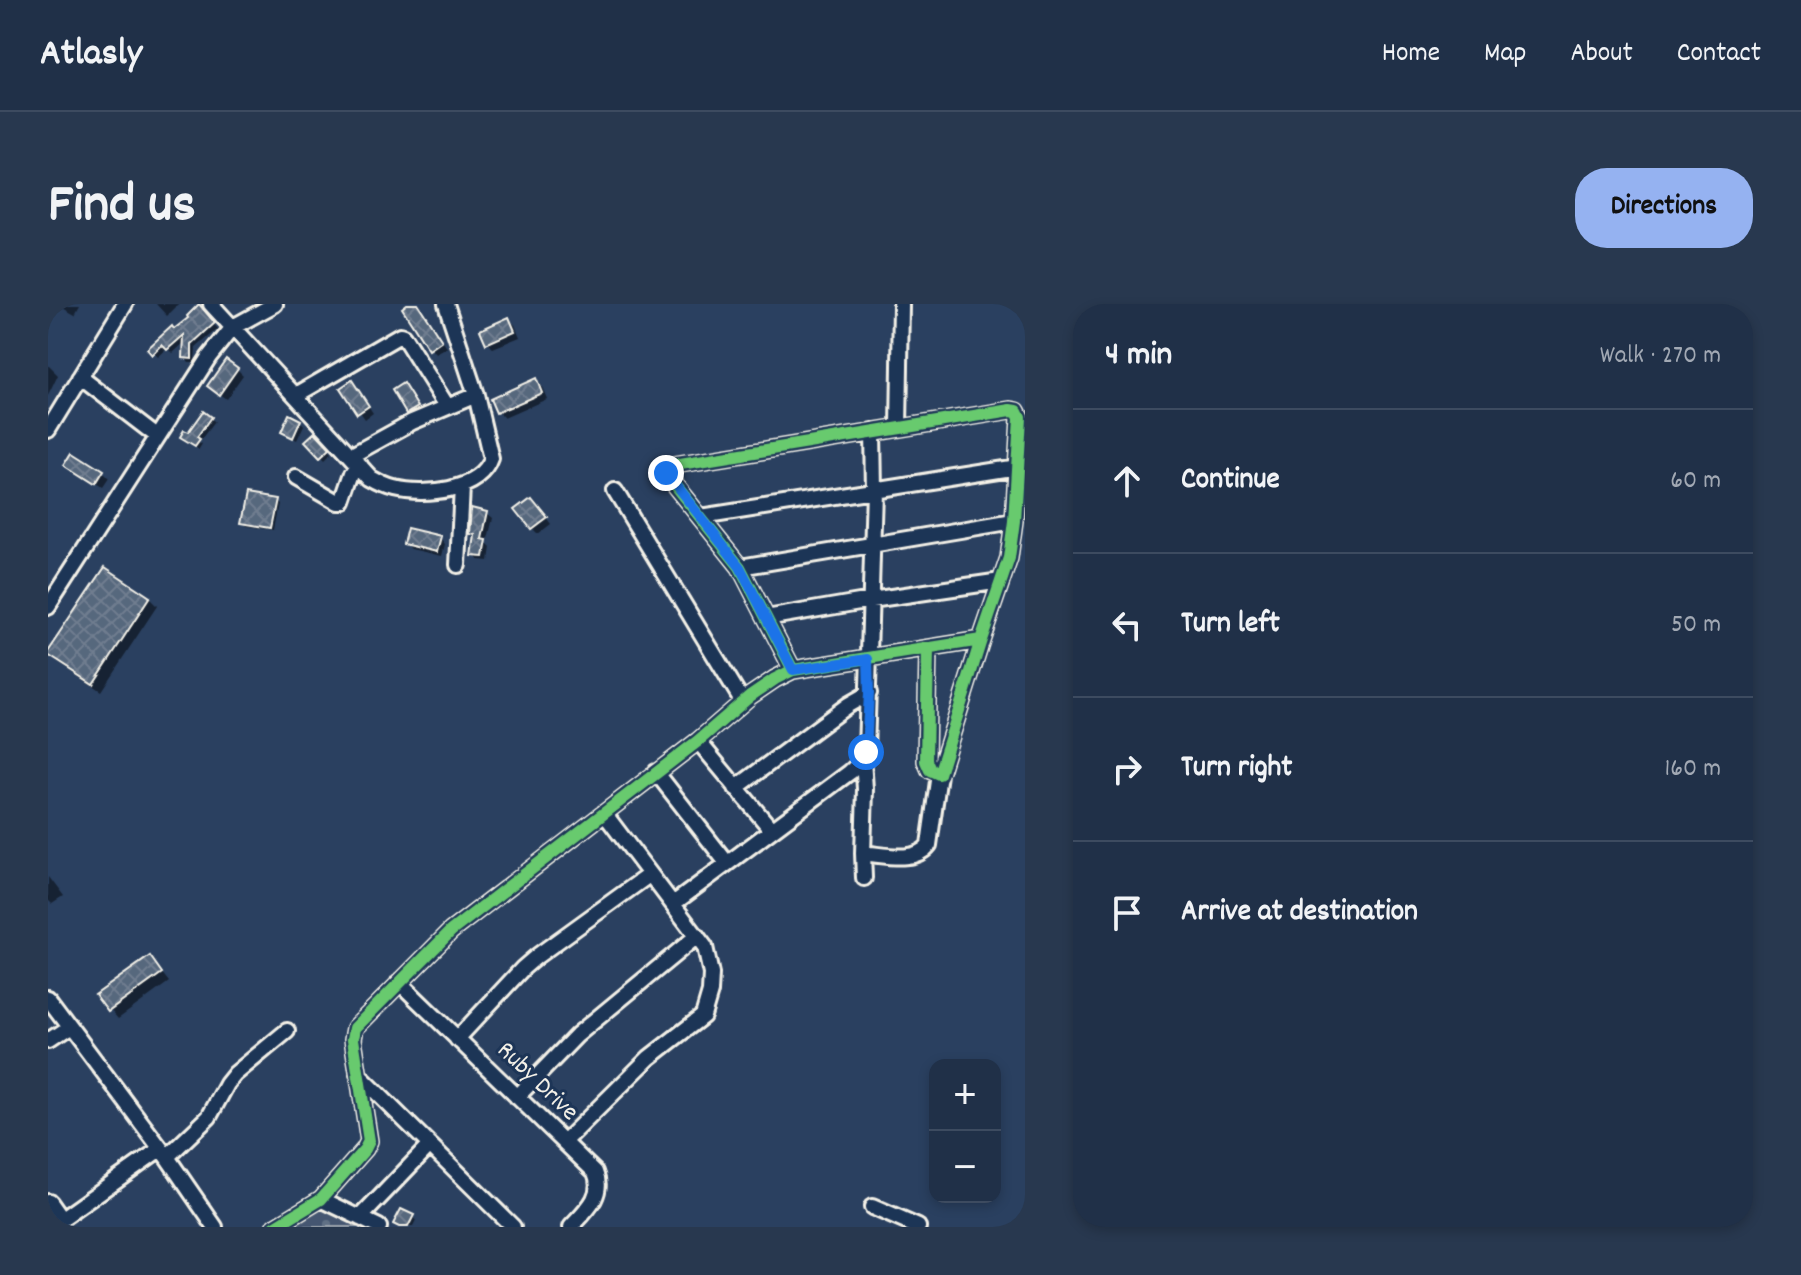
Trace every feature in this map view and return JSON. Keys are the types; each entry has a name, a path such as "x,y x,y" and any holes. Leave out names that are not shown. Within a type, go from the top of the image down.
{"street":[{"path":"48,430 125,304"},
{"path":"211,304 372,479 398,490 439,491 462,486 489,465 491,459 476,395 446,304"},
{"path":"48,607 209,357 233,327 275,304"},
{"path":"899,428 901,304"},
{"path":"296,395 400,335 447,406"},
{"path":"80,377 157,436"},
{"path":"296,477 344,502 356,460 412,422 476,395"},
{"path":"793,670 740,567 668,477 667,468 873,432 1017,411 1020,417 1018,467 1009,558 939,774 929,845 925,850 908,856 863,853"},
{"path":"864,878 863,760 868,738 873,432"},
{"path":"701,517 1018,467"},
{"path":"458,565 462,486"},
{"path":"615,491 743,702"},
{"path":"740,567 1014,521"},
{"path":"766,618 1001,581"},
{"path":"275,1227 321,1199 365,1149 369,1141 353,1039 355,1028 451,931 775,679 793,670 981,640"},
{"path":"928,649 926,761 930,770 939,774"},
{"path":"736,788 848,705 869,693"},
{"path":"698,741 771,829"},
{"path":"673,904 863,760"},
{"path":"656,772 727,863"},
{"path":"564,1142 649,1058 703,1016 708,1005 711,974 705,947 604,813"},
{"path":"457,1039 537,956 649,875"},
{"path":"517,1097 577,1035 697,936"},
{"name":"Ruby Drive","path":"399,982 595,1172 598,1181 596,1197 571,1227"},
{"path":"48,998 215,1227"},
{"path":"48,1041 69,1027"},
{"path":"48,1202 55,1223 163,1153 209,1117 235,1074 287,1031"},
{"path":"358,1074 513,1227"},
{"path":"360,1218 430,1145"},
{"path":"321,1199 379,1227"},
{"path":"872,1207 918,1227"}],"green space":[{"path":"323,1206 366,1227 287,1227"}],"building":[{"path":"199,304 215,323 192,344 192,359 183,358 184,335 167,350 162,345 152,355 147,349 172,326 174,329 188,318"},
{"path":"407,304 418,304 442,341 429,350 402,308"},
{"path":"509,317 515,331 486,344 480,330"},
{"path":"226,359 238,368 219,395 207,386"},
{"path":"536,378 542,393 496,413 490,399"},
{"path":"352,380 369,406 357,414 340,388"},
{"path":"403,383 418,407 406,414 392,390"},
{"path":"203,411 211,417 197,437 200,439 195,446 180,437 184,430 188,432"},
{"path":"289,414 301,420 293,438 281,432"},
{"path":"315,432 330,448 320,457 305,441"},
{"path":"74,452 104,471 96,484 66,465"},
{"path":"246,494 276,499 270,528 240,523"},
{"path":"531,497 547,517 531,529 515,509"},
{"path":"472,507 488,511 482,539 487,540 484,557 472,556 475,535 470,534"},
{"path":"407,528 441,536 437,552 403,544"},
{"path":"105,567 150,597 93,684 48,655 48,652"},
{"path":"150,956 162,973 108,1012 95,995"},
{"path":"401,1209 414,1215 408,1227 393,1224"}],"cycle path":[{"path":"793,670 740,567 668,477 667,468 1017,411 1020,417 1009,558 939,774 930,770 926,761 928,649"},
{"path":"275,1227 321,1199 365,1149 369,1141 353,1039 355,1028 451,931 775,679 793,670 981,640"}],"route":[{"path":"666,473 740,567 793,670 868,659 866,752"}]}
